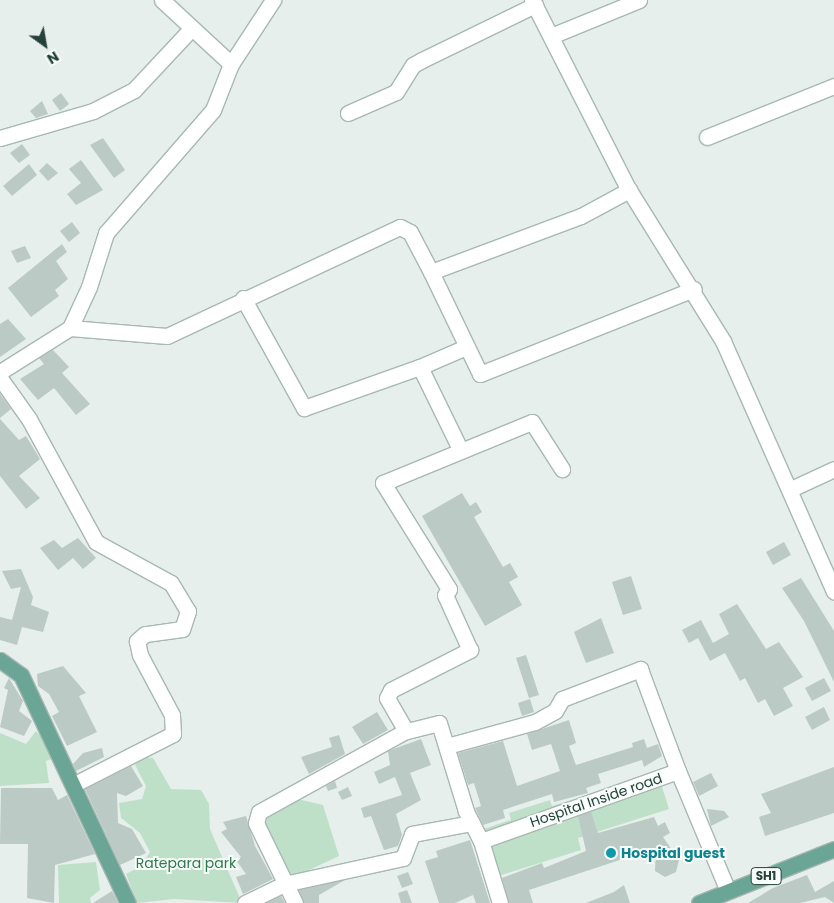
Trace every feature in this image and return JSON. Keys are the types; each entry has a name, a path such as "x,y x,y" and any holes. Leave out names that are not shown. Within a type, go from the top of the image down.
{"main road":[{"path":"0,660 21,675 75,784 128,903"},
{"name":"SH1","path":"699,903 725,896 834,849"}],"street":[{"path":"162,0 190,30 231,64"},
{"path":"0,372 70,328 89,287 106,233 196,132 213,110 231,64 273,0"},
{"path":"551,36 639,0"},
{"path":"348,113 396,92 413,65 534,3 629,190 694,289 791,489 834,591"},
{"path":"0,138 93,110 134,90 190,30"},
{"path":"707,137 834,86"},
{"path":"430,272 581,216 629,190"},
{"path":"70,328 157,339 400,227 410,232 476,372 488,374 694,289"},
{"path":"243,298 304,408 420,367 464,348"},
{"path":"420,367 460,449"},
{"path":"0,378 29,419 96,542 171,583 188,611 182,629 145,634 138,641 140,654 172,715 173,734 75,784"},
{"path":"406,731 387,698 392,690 470,650 445,595 449,589 382,483 460,449 532,422 562,469"},
{"path":"791,489 834,469"},
{"path":"447,746 536,722 554,711 562,699 640,669 678,771"},
{"path":"295,903 284,884 256,823 260,812 406,731 440,723 472,823 482,841 500,903"},
{"name":"Hospital Inside road","path":"482,841 678,771 725,896"},
{"path":"245,903 284,884 403,858 412,834 472,823"}],"green space":[{"path":"36,731 59,756 46,761 49,783 0,786 0,733 26,744"},
{"name":"Ratepara park","path":"142,757 153,758 171,789 201,790 209,804 210,829 242,903 174,899 137,903 126,874 141,866 150,852 140,833 121,818 119,803 142,799 146,786 135,765"},
{"path":"658,774 669,809 578,838 581,850 495,877 480,830 511,820 509,813 550,800 552,806"},
{"path":"293,798 323,805 339,856 290,879 256,821"},
{"path":"96,862 100,890 90,898 91,903 59,903 58,865"}],"building":[{"path":"61,93 69,104 60,111 52,100"},
{"path":"42,101 48,114 36,118 30,111"},
{"path":"103,138 125,170 114,178 90,145"},
{"path":"22,144 30,155 19,163 10,153"},
{"path":"81,160 103,190 76,205 67,194 81,183 69,169"},
{"path":"47,163 58,173 48,181 39,171"},
{"path":"29,164 37,175 12,196 3,186"},
{"path":"72,222 80,233 69,242 60,231"},
{"path":"62,244 67,252 56,261 68,279 55,290 59,296 31,317 8,288"},
{"path":"25,246 31,258 17,263 11,251"},
{"path":"8,319 26,339 0,357 0,324"},
{"path":"53,350 69,367 62,373 90,404 76,415 54,388 38,400 20,379 44,364 39,358"},
{"path":"0,394 11,409 0,418"},
{"path":"0,419 19,440 26,436 40,459 19,476 40,498 26,509 0,476"},
{"path":"462,493 470,506 476,502 482,512 474,517 503,567 510,563 518,577 509,582 522,605 485,626 422,516"},
{"path":"78,538 96,558 83,569 73,558 58,570 40,548 54,540 62,548"},
{"path":"784,542 791,555 773,565 766,552"},
{"path":"21,569 33,597 31,605 49,612 43,632 22,627 17,645 0,640 0,617 12,620 21,587 11,589 2,571"},
{"path":"631,576 642,609 623,615 612,582"},
{"path":"801,578 834,631 834,682 804,621 782,588"},
{"path":"737,604 766,649 779,642 803,677 783,688 793,706 774,716 765,699 758,703 745,678 740,681 725,653 710,661 698,638 689,643 682,630 701,620 713,643 729,634 719,614"},
{"path":"601,618 614,653 586,663 574,632"},
{"path":"526,655 539,695 529,698 516,658"},
{"path":"63,666 86,693 79,696 97,732 67,746 52,716 59,712 49,694 38,686 37,674"},
{"path":"9,678 23,701 19,711 32,721 24,736 0,727 8,690 4,688"},
{"path":"824,678 831,691 812,701 805,688"},
{"path":"530,699 534,712 522,716 518,703"},
{"path":"824,707 830,720 812,730 805,717"},
{"path":"377,712 388,730 363,744 352,727"},
{"path":"569,720 576,743 569,746 576,765 633,747 632,743 644,739 647,748 658,744 662,756 644,767 642,760 598,774 601,783 586,788 588,793 554,802 552,794 503,810 505,818 483,825 475,808 481,806 474,783 468,785 458,753 503,741 517,786 560,771 551,744 532,750 527,734"},
{"path":"339,735 345,754 309,774 301,757 332,747 329,738"},
{"path":"421,739 431,765 410,773 421,800 396,814 402,835 398,846 384,850 371,816 364,818 361,808 402,795 395,777 379,784 374,772 390,765 388,751"},
{"path":"102,748 104,757 76,771 73,764 83,753"},
{"path":"131,766 143,786 126,796 117,793 118,823 132,829 146,853 120,865 85,789"},
{"path":"834,767 834,813 765,836 759,817 771,813 761,794"},
{"path":"711,773 718,786 699,796 693,782"},
{"path":"335,781 337,788 328,791 326,786"},
{"path":"348,787 352,796 342,800 338,792"},
{"path":"1,788 52,788 58,800 67,795 95,854 55,865 54,903 27,898 28,844 0,844"},
{"path":"707,809 724,811 729,817 711,826"},
{"path":"591,812 598,833 654,817 658,826 665,822 670,833 663,837 679,860 676,872 665,877 655,871 656,848 529,890 533,903 509,903 502,878 542,863 544,868 586,851 578,816"},
{"path":"246,816 255,846 273,879 243,894 236,877 246,874 236,860 241,857 221,832 227,829 223,822"},
{"path":"470,840 490,903 476,903 473,895 455,903 439,903 425,861 438,857 436,851"},
{"path":"408,872 413,884 402,888 397,876"},
{"path":"807,875 815,892 834,881 834,903 825,897 800,903 748,903 773,888"},
{"path":"345,880 319,895 319,903 304,903 299,890"},
{"path":"624,885 630,903 586,903 614,892"},
{"path":"407,890 412,903 401,903 398,893"},
{"path":"112,891 118,903 93,903"},
{"path":"281,896 285,903 266,903"}],"place":[{"name":"Hospital guest","path":"611,853"}]}
